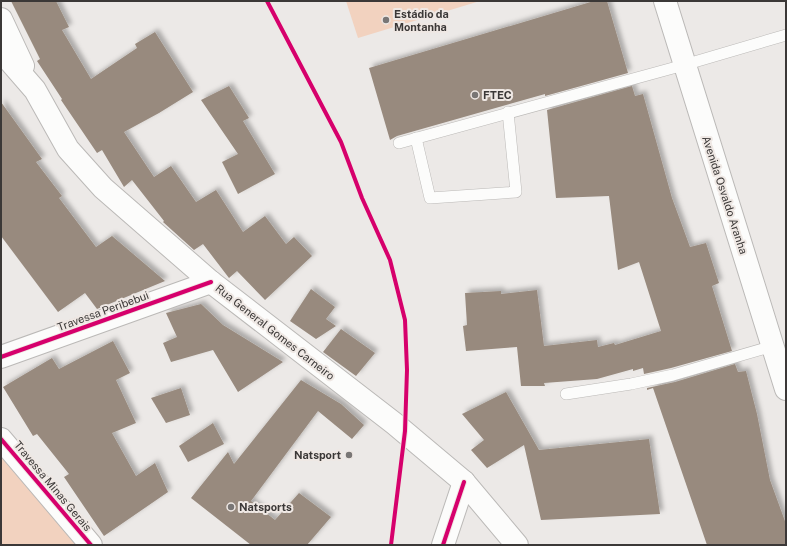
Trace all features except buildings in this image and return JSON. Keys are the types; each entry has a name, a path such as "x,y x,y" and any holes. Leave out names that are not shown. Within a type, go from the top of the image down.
{"main road":[{"name":"Avenida Osvaldo Aranha","path":"665,1 786,389"},
{"path":"1,19 35,90"},
{"name":"Rua General Gomes Carneiro","path":"1,51 35,90 68,149 103,188 211,282 395,424 464,482 517,545"},
{"name":"Travessa Peribebui","path":"1,357 211,282"},
{"name":"Travessa Minas Gerais","path":"1,439 91,545"},
{"path":"443,545 464,482"}],"lane":[{"path":"399,143 684,65 786,35"},
{"path":"416,138 430,198 516,192 508,112"},
{"path":"566,394 631,384 673,375 773,346"}],"shaded area":[{"name":"Estádio da Montanha","path":"346,1 480,1 358,38"},
{"path":"1,455 76,545 1,545"}],"cycle path":[{"path":"267,1 341,142 362,198 390,260 405,320 407,370 405,431 391,545"},
{"path":"1,357 211,282"},
{"path":"1,439 91,545"},
{"path":"443,545 464,482"}],"place":[{"name":"Estádio da Montanha","path":"386,20"},
{"name":"FTEC","path":"475,95"},
{"name":"Natsport","path":"349,455"},
{"name":"Natsports","path":"231,507"}]}
